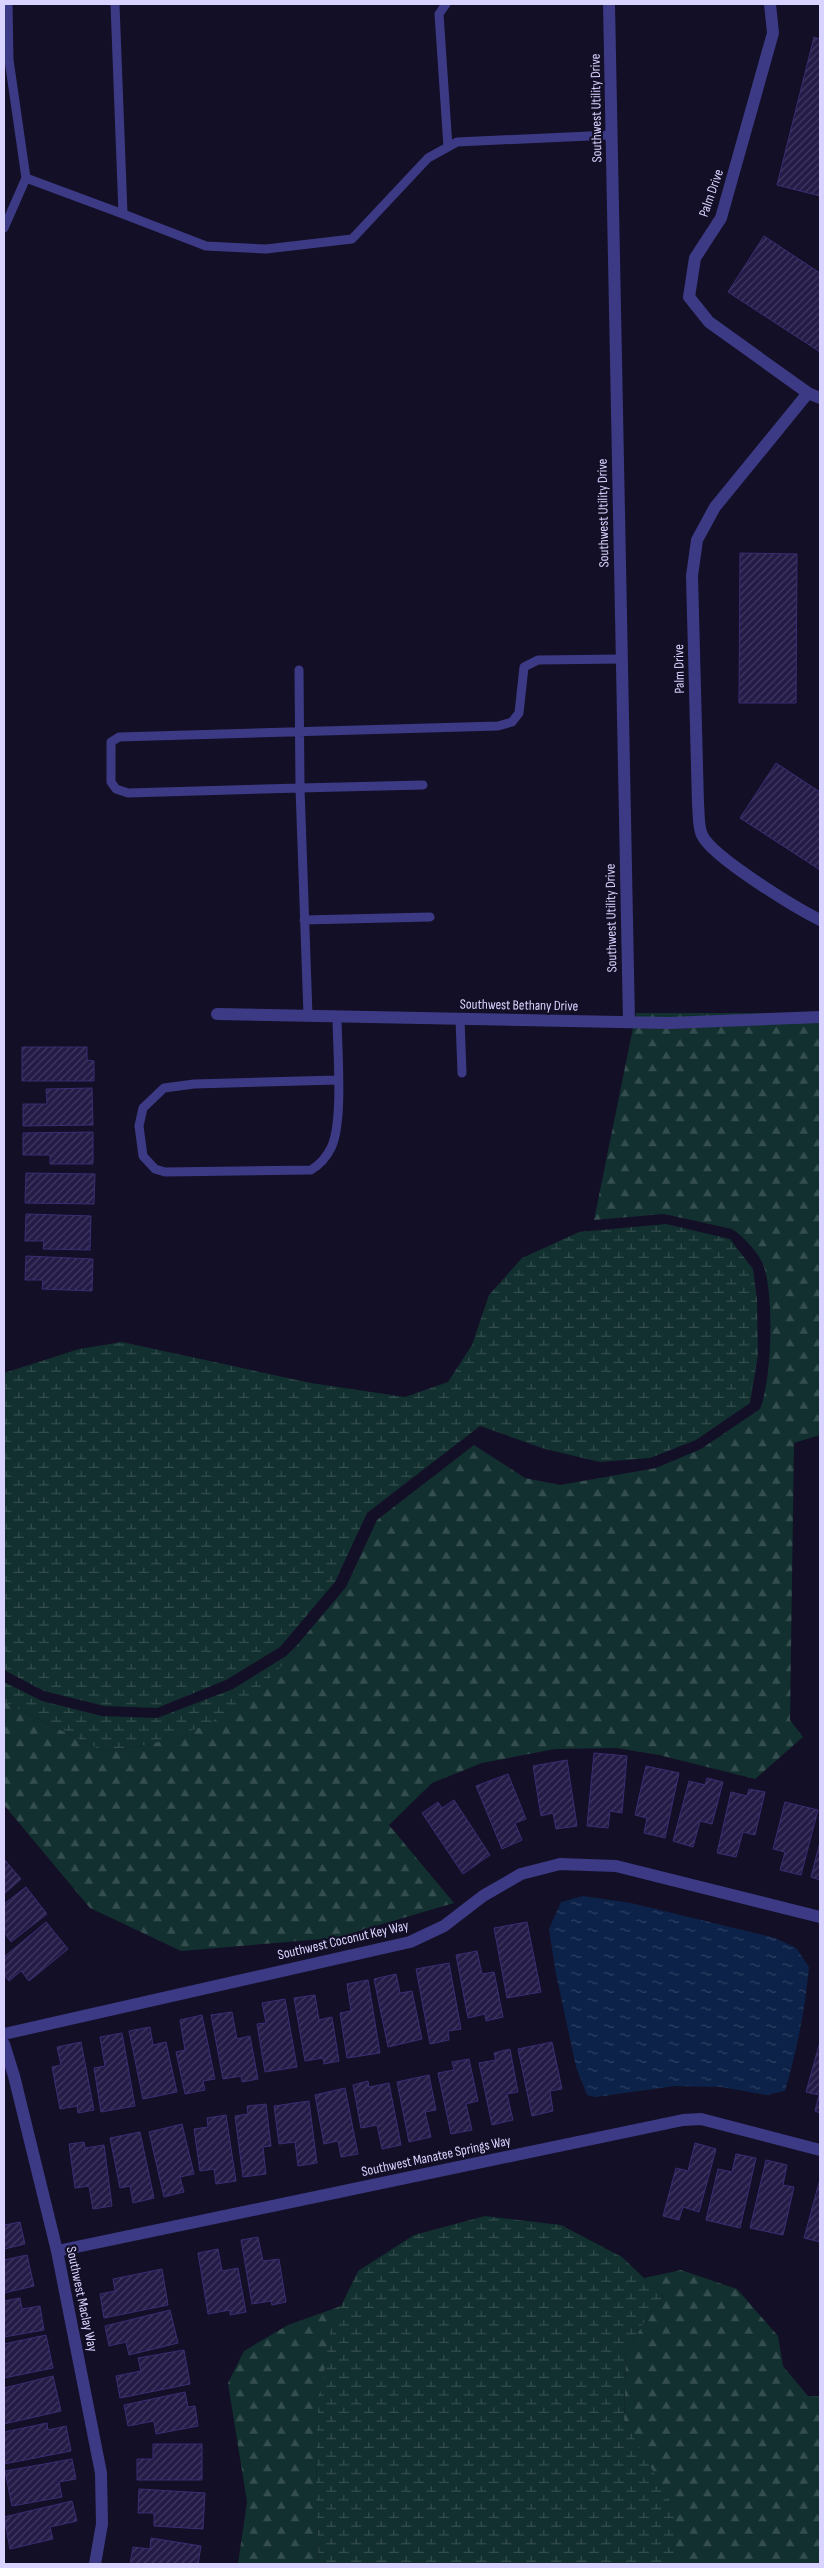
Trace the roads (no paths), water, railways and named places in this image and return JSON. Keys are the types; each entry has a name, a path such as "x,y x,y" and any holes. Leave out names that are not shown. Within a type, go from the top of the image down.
{"street":[{"name":"Southwest Utility Drive","path":"609,4 629,1022"},
{"name":"Palm Drive","path":"770,4 773,33 721,218 695,258 689,297 709,322 814,396 715,507 698,540 692,576 698,804 702,835 718,854 803,911 820,920"},
{"name":"Southwest Bethany Drive","path":"217,1014 629,1022 820,1017"},
{"name":"Southwest Coconut Key Way","path":"4,2034 410,1942 444,1926 483,1896 521,1874 560,1864 616,1866 820,1917"},
{"name":"Southwest Maclay Way","path":"4,2044 57,2251 101,2473 102,2524 95,2564"},
{"name":"Southwest Manatee Springs Way","path":"57,2251 683,2120 701,2119 820,2150"}],"lane":[{"path":"4,228 26,178 9,60 8,4"},
{"path":"115,4 124,214"},
{"path":"446,4 439,14 448,147"},
{"path":"26,178 206,246 266,249 352,239 428,158 457,142 611,135"},
{"path":"423,785 128,793 116,789 111,782 110,750 111,742 120,737 498,726 512,722 519,713 524,666 538,660 621,659"},
{"path":"299,670 300,788 308,1015"},
{"path":"304,920 430,917"},
{"path":"337,1016 338,1123 332,1146 322,1163 311,1170 165,1172 155,1169 143,1156 139,1126 143,1108 164,1088 194,1084 337,1080"},
{"path":"460,1018 462,1073"}],"water":[{"path":"583,1896 631,1903 775,1938 796,1948 809,1967 800,2030 785,2091 767,2095 721,2087 675,2086 596,2097 587,2095 576,2067 555,1969 549,1929 561,1902"}]}
